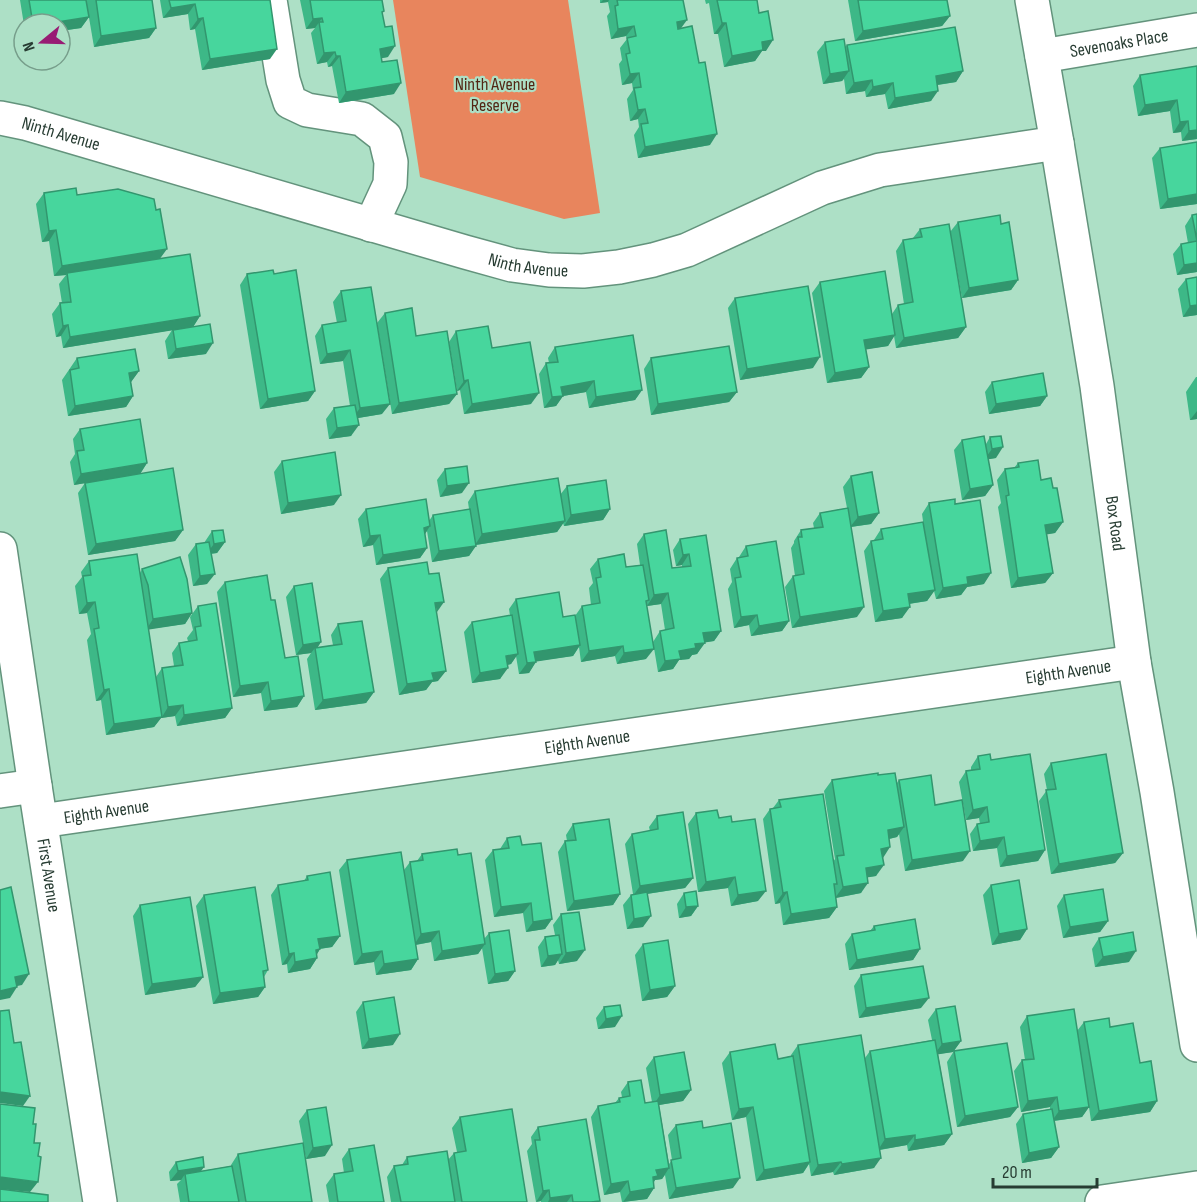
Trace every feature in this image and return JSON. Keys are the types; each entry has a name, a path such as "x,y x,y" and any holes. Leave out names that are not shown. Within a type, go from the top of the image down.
{"street":[{"path":"270,0 283,80 290,102 307,111 362,119 385,137 391,162 390,184 371,225"},
{"name":"Box Road","path":"1032,0 1097,386 1134,662 1197,1045"},
{"name":"Sevenoaks Place","path":"1042,56 1197,30"},
{"name":"Ninth Avenue","path":"0,118 25,123 512,265 549,270 583,271 619,267 687,250 822,188 870,172 1057,143"},
{"name":"First Avenue","path":"0,549 100,1202"},
{"name":"Eighth Avenue","path":"41,821 1134,662"},
{"path":"0,791 35,786"},
{"path":"1102,1202 1197,1188"}],"green space":[{"name":"Ninth Avenue Reserve","path":"393,0 568,0 600,213 564,219 420,177"}],"building":[{"path":"29,0 86,0 89,17 72,20 72,12 31,12"},
{"path":"96,0 152,0 156,28 101,36"},
{"path":"169,0 270,0 277,49 210,59 203,18 198,19 195,4 171,8"},
{"path":"310,0 382,0 385,27 392,26 395,46 380,49 382,62 397,60 401,83 346,92 340,56 336,56 335,52 324,53 319,22 323,22 322,18 313,19"},
{"path":"617,0 683,0 687,20 677,22 678,29 692,26 699,63 705,62 717,134 645,147 641,124 648,123 645,109 638,110 634,88 641,87 639,73 630,74 626,54 630,53 627,38 636,36 634,26 618,29 615,6 618,5"},
{"path":"717,0 757,0 759,13 768,11 773,40 762,42 763,50 732,56 726,23 722,23"},
{"path":"858,0 947,0 950,16 863,31"},
{"path":"955,27 963,71 936,76 938,91 895,98 893,83 873,87 872,80 854,83 847,45"},
{"path":"844,39 849,71 830,74 825,42"},
{"path":"1197,66 1197,130 1189,131 1188,121 1180,122 1177,100 1145,105 1140,75"},
{"path":"1197,142 1197,194 1168,199 1160,148"},
{"path":"76,188 77,195 118,189 154,199 156,210 160,209 167,249 62,266 56,230 49,231 44,193"},
{"path":"1197,214 1197,241 1192,215"},
{"path":"1000,215 1001,224 1009,222 1018,280 969,288 958,222"},
{"path":"949,224 966,327 904,338 898,305 913,302 903,240 922,237 920,229"},
{"path":"1197,241 1197,263 1184,265 1181,244"},
{"path":"190,254 200,316 70,337 68,325 63,326 60,303 71,302 67,273"},
{"path":"273,270 274,274 296,270 315,391 268,399 247,274"},
{"path":"885,271 895,335 864,340 869,367 835,373 820,282"},
{"path":"1197,277 1197,305 1190,306 1186,279"},
{"path":"808,286 820,357 747,369 735,298"},
{"path":"371,287 390,404 360,408 350,350 327,354 322,325 346,321 341,291"},
{"path":"412,308 416,336 447,331 457,394 399,403 385,313"},
{"path":"210,324 213,343 176,349 173,330"},
{"path":"488,326 492,348 530,342 539,393 472,404 468,380 464,381 456,331"},
{"path":"633,335 642,390 596,397 594,381 561,387 563,396 552,397 546,363 558,362 555,347"},
{"path":"729,346 737,392 658,404 651,358"},
{"path":"135,349 139,371 129,373 133,396 75,406 70,370 79,368 77,358"},
{"path":"1043,373 1047,396 996,404 992,382"},
{"path":"355,405 359,425 337,428 334,408"},
{"path":"140,419 147,463 81,474 77,451 84,450 80,429"},
{"path":"984,436 993,485 970,489 962,440"},
{"path":"1001,436 1003,447 992,449 990,437"},
{"path":"335,452 341,495 288,503 282,461"},
{"path":"1038,460 1041,480 1051,478 1053,488 1057,488 1063,522 1045,525 1053,573 1018,578 1006,496 1009,495 1005,469 1019,467 1018,463"},
{"path":"467,466 469,483 447,486 445,469"},
{"path":"173,468 183,530 96,544 85,483"},
{"path":"872,472 879,513 858,517 851,476"},
{"path":"558,478 565,521 482,534 475,491"},
{"path":"606,480 610,509 571,515 567,486"},
{"path":"426,499 430,526 424,528 427,548 383,555 380,535 370,536 366,509"},
{"path":"955,499 955,504 980,500 991,573 967,577 968,584 943,588 929,503"},
{"path":"848,508 864,607 800,617 793,576 804,574 798,537 802,537 801,530 823,527 820,513"},
{"path":"470,509 476,546 439,551 433,515"},
{"path":"923,522 935,590 908,594 910,607 883,611 871,541 883,539 881,529"},
{"path":"223,530 225,542 214,544 212,531"},
{"path":"666,530 672,568 691,566 689,554 683,555 680,539 706,535 721,631 703,633 705,643 695,644 696,648 679,651 681,659 665,661 660,631 674,628 668,593 654,595 644,534"},
{"path":"776,541 789,621 759,626 757,615 741,617 735,578 741,577 737,558 748,556 746,546"},
{"path":"209,542 215,574 200,576 196,544"},
{"path":"137,554 162,717 114,724 109,689 104,690 94,629 99,628 95,602 87,603 83,576 91,575 89,561"},
{"path":"624,554 626,567 643,565 654,649 624,653 623,646 589,651 582,606 600,603 596,578 601,577 598,559"},
{"path":"180,557 187,579 192,613 153,619 148,585 142,569"},
{"path":"427,562 429,574 439,573 444,602 435,603 446,671 432,673 434,680 407,684 388,568"},
{"path":"267,575 271,600 275,600 285,658 298,656 304,696 271,701 268,682 240,686 225,582"},
{"path":"312,583 321,642 303,645 294,586"},
{"path":"559,592 563,617 575,615 580,645 534,652 536,662 527,663 516,599"},
{"path":"216,603 232,708 184,715 183,705 168,707 162,668 183,665 179,643 197,640 195,627 201,626 198,606"},
{"path":"512,615 518,654 506,656 508,668 480,673 472,622"},
{"path":"362,621 374,692 323,700 315,648 342,644 338,624"},
{"path":"990,754 991,760 1030,754 1045,850 1007,856 1004,837 980,841 977,824 989,822 987,807 973,810 966,771 980,769 978,756"},
{"path":"1106,754 1123,853 1059,864 1046,790 1056,789 1051,763"},
{"path":"878,773 878,775 895,773 904,827 888,830 890,847 881,849 884,865 866,868 868,883 843,887 837,856 844,855 832,780"},
{"path":"931,775 935,805 962,800 970,851 912,860 899,780"},
{"path":"823,794 837,884 834,884 837,907 791,914 787,892 783,893 770,809 781,807 779,800"},
{"path":"717,810 719,818 731,816 732,822 755,819 766,891 738,895 735,877 706,882 696,813"},
{"path":"683,812 693,878 640,886 632,834 658,829 657,816"},
{"path":"609,819 620,894 574,901 565,841 576,840 573,824"},
{"path":"520,836 522,845 541,843 552,919 533,922 531,903 501,907 493,850 509,848 507,838"},
{"path":"457,849 458,855 471,853 485,944 442,951 439,931 421,934 410,862 423,860 422,854"},
{"path":"401,852 418,959 384,964 382,951 362,954 347,860"},
{"path":"330,872 340,936 318,939 320,949 316,950 317,958 295,962 294,953 289,954 278,885 308,880 307,876"},
{"path":"1019,880 1027,929 999,934 991,885"},
{"path":"11,887 29,974 15,977 17,987 0,991 0,890"},
{"path":"255,887 268,970 263,971 265,987 220,993 204,895"},
{"path":"1103,889 1108,921 1070,927 1064,895"},
{"path":"696,891 698,906 686,907 684,893"},
{"path":"647,892 651,916 634,919 631,895"},
{"path":"190,897 203,977 152,984 140,905"},
{"path":"579,912 585,950 566,953 561,914"},
{"path":"915,919 920,949 857,960 852,934 875,930 874,926"},
{"path":"509,930 515,971 495,974 489,933"},
{"path":"1133,932 1136,951 1103,957 1099,938"},
{"path":"559,935 562,954 548,956 545,937"},
{"path":"668,940 675,986 650,990 643,944"},
{"path":"923,966 929,998 866,1008 861,975"},
{"path":"394,997 400,1034 369,1039 363,1002"},
{"path":"620,1005 622,1016 606,1019 604,1007"},
{"path":"955,1006 961,1041 942,1044 936,1009"},
{"path":"1074,1009 1089,1107 1059,1111 1057,1097 1028,1101 1022,1060 1034,1059 1027,1016"},
{"path":"9,1010 14,1043 21,1042 30,1096 0,1092 0,1011"},
{"path":"1109,1018 1110,1027 1133,1023 1140,1063 1151,1061 1157,1101 1099,1111 1084,1022"},
{"path":"861,1035 881,1158 818,1165 798,1045"},
{"path":"935,1040 952,1134 915,1140 915,1135 885,1139 870,1051"},
{"path":"1007,1043 1018,1107 965,1116 954,1051"},
{"path":"775,1044 778,1059 793,1056 810,1162 764,1170 753,1107 739,1109 730,1052"},
{"path":"684,1052 691,1090 660,1095 654,1057"},
{"path":"641,1080 645,1103 658,1101 669,1168 656,1170 658,1176 653,1177 654,1188 630,1192 628,1181 611,1184 598,1106 620,1102 619,1098 630,1096 628,1082"},
{"path":"0,1104 35,1108 34,1143 40,1143 38,1156 41,1157 38,1182 0,1177"},
{"path":"326,1107 332,1145 313,1148 307,1110"},
{"path":"512,1109 527,1202 462,1202 454,1153 466,1151 460,1117"},
{"path":"1052,1109 1059,1147 1029,1153 1023,1114"},
{"path":"586,1119 600,1201 573,1202 572,1195 550,1198 549,1190 543,1191 535,1140 540,1140 538,1127"},
{"path":"702,1121 703,1128 731,1123 740,1178 676,1188 671,1160 681,1158 676,1125"},
{"path":"303,1143 312,1202 246,1202 238,1154"},
{"path":"374,1145 384,1202 338,1202 334,1174 353,1171 349,1149"},
{"path":"447,1151 455,1202 401,1202 394,1166 408,1164 407,1157"},
{"path":"203,1157 204,1167 178,1171 176,1162"},
{"path":"232,1166 239,1202 189,1202 185,1174"},
{"path":"0,1189 48,1195 48,1202 0,1202"}]}
